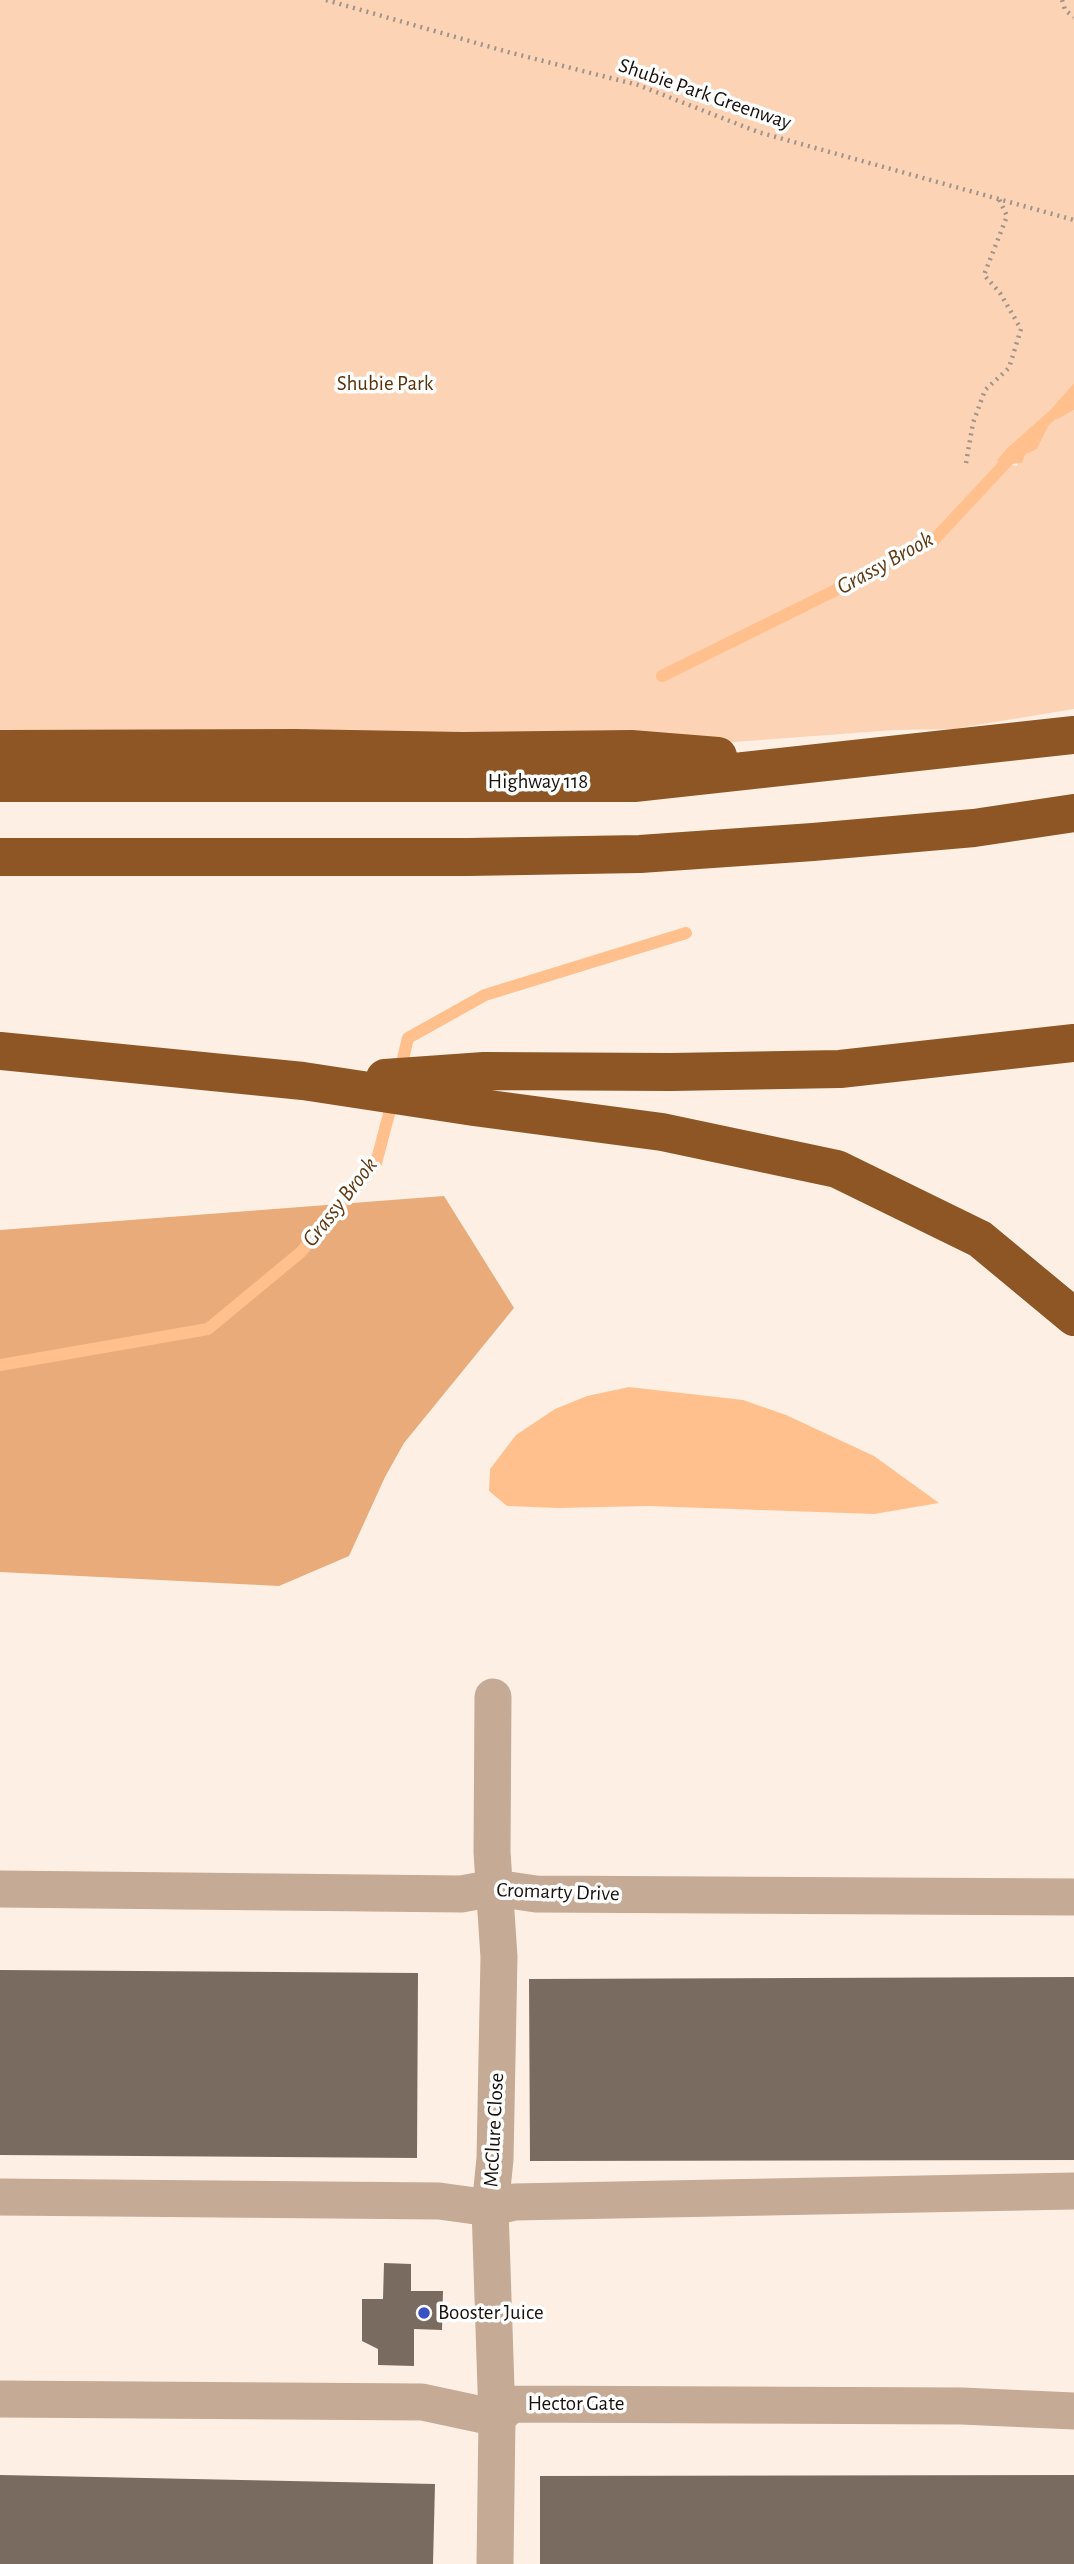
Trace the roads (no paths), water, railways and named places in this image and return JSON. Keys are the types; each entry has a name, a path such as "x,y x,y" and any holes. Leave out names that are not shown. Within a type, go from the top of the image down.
{"highway":[{"name":"Highway 118","path":"0,783 634,783 1074,735"},
{"path":"0,748 463,751 631,749 804,764"},
{"path":"0,857 468,857 640,854 974,828 1074,813"},
{"path":"0,1051 303,1081 479,1089 671,1072 839,1069 1074,1043"},
{"path":"479,1089 837,1169 980,1239 1074,1317"}],"street":[{"name":"McClure Close","path":"493,1697 492,1852 499,1957 495,2159 490,2208 497,2418 495,2564"},
{"name":"Cromarty Drive","path":"0,1889 461,1894 495,1888 536,1895 1074,1897"},
{"path":"0,2197 439,2201 490,2208 514,2202 1074,2191"},
{"name":"Hector Gate","path":"0,2399 422,2402 497,2418 510,2404 949,2405 1074,2411"}],"waterway":[{"name":"Grassy Brook","path":"1056,413 1074,403"},
{"name":"Grassy Brook","path":"662,676 931,543 1015,453"},
{"name":"Grassy Brook","path":"400,1071 408,1038 485,995 686,933"},
{"name":"Grassy Brook","path":"0,1365 208,1329 301,1252 376,1163 393,1099"}],"place":[{"name":"Booster Juice","path":"424,2313"}],"park label":[{"name":"Shubie Park","path":"385,384"}]}
